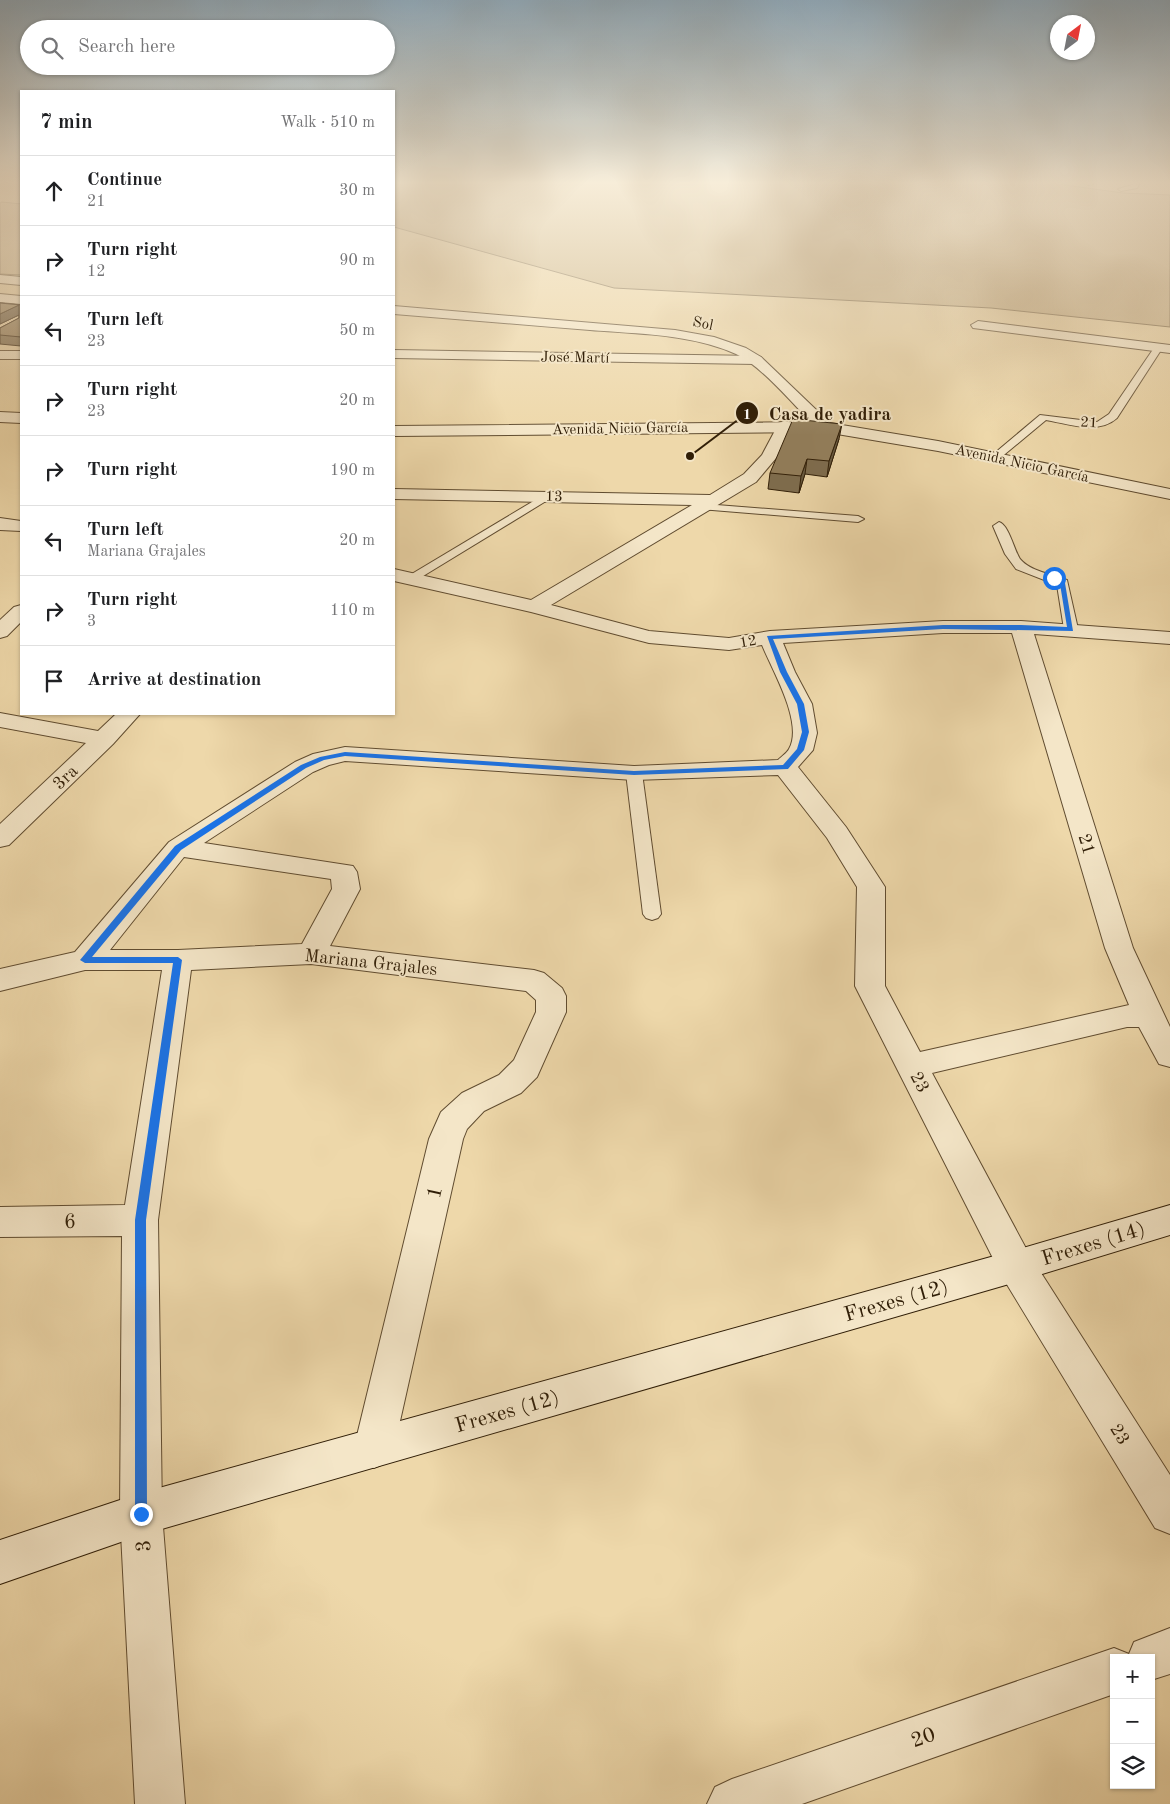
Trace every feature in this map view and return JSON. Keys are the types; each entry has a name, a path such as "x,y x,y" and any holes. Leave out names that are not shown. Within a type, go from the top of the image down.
{"street":[{"path":"0,279 20,281"},
{"path":"0,298 20,300"},
{"name":"Sol","path":"395,310 675,334 725,346 741,351 756,360 825,427"},
{"path":"978,325 1164,348"},
{"name":"José Martí","path":"395,354 756,360"},
{"path":"0,355 20,355"},
{"path":"0,418 20,418"},
{"path":"534,608 750,478 769,457 785,426"},
{"name":"Avenida Nicio García","path":"395,431 825,427 995,457 1170,494"},
{"name":"13","path":"395,494 547,496 709,504"},
{"path":"0,524 20,526"},
{"name":"12","path":"402,577 649,637 729,644 770,637 943,627 1071,629 1170,638"},
{"path":"0,632 20,612"},
{"name":"21","path":"1021,627 1119,948 1148,1015 1170,1055"},
{"path":"85,960 178,848 304,767 322,759 345,754 634,773 785,767 801,750 805,732 801,704 784,672 770,637"},
{"name":"3ra","path":"0,839 128,715"},
{"path":"0,720 105,739"},
{"name":"23","path":"785,767 837,833 871,887 870,986 911,1066 1016,1266 1170,1513"},
{"path":"178,848 344,872 346,889 311,954"},
{"name":"Mariana Grajales","path":"0,980 85,960 178,960 311,954 534,981"},
{"name":"3","path":"160,1804 141,1514 140,1220 178,960"},
{"name":"1","path":"374,1448 446,1139 453,1121 473,1102 510,1084 526,1068 551,1012 550,996 534,981"},
{"path":"911,1066 1128,1016 1148,1015"},
{"name":"6","path":"0,1222 140,1220"},
{"name":"Frexes (14)","path":"1016,1266 1170,1220"},
{"name":"Frexes (12)","path":"0,1562 141,1514 1016,1266"},
{"path":"1155,1656 1170,1651"},
{"name":"20","path":"732,1804 1110,1672"}],"lane":[{"name":"21","path":"995,457 1044,417 1097,425 1105,423 1114,416 1164,348"},
{"path":"402,577 547,496"},
{"path":"709,504 858,519"},
{"path":"999,526 1016,562 1028,570 1054,578 1062,583 1071,629"},
{"path":"634,773 652,914"}],"shaded area":[{"path":"0,266 20,266 20,275 0,274"},
{"path":"535,266 1170,266 1170,327 991,308 614,288"}],"building":[{"path":"0,303 20,305 20,337 0,335 0,328 19,318 19,305 0,314"},
{"path":"793,419 842,424 829,461 807,459 801,476 770,473"}],"place":[{"name":"Casa de yadira","path":"690,456"}],"route":[{"path":"141,1514 140,1220 178,960 85,960 178,848 304,767 322,759 345,754 634,773 785,767 801,750 805,732 801,704 784,672 770,637 943,627 1071,629 1062,583 1054,578"}]}
